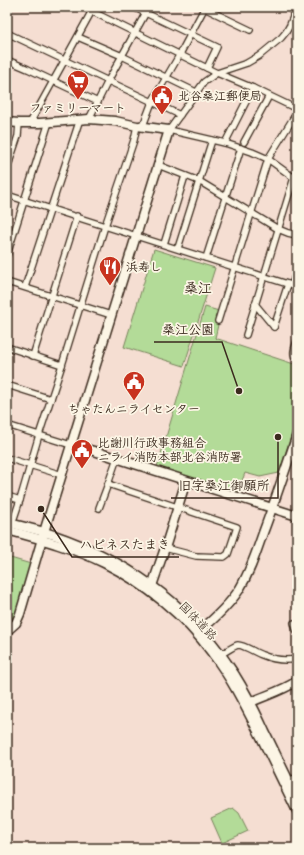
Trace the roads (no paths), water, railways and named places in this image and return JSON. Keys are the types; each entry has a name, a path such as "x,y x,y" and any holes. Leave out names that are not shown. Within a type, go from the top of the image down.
{"street":[{"path":"83,7 93,9 207,68 297,109 268,159 218,321"},
{"path":"133,7 217,47 207,68"},
{"path":"89,119 149,7"},
{"path":"137,126 144,123 152,102 180,54 204,7 250,30"},
{"path":"7,631 16,624 20,614 169,130 204,82 218,73 247,63 281,38 290,25 293,17 293,7"},
{"path":"30,123 93,9"},
{"path":"7,33 180,115"},
{"path":"78,36 196,92"},
{"path":"7,60 98,102"},
{"path":"225,143 253,88"},
{"path":"206,258 243,145 269,96"},
{"path":"25,287 80,119"},
{"path":"7,122 30,123 80,119 115,120 137,126 169,130 225,143 243,145 252,152 268,159 296,177 278,229 246,335"},
{"path":"7,255 49,122"},
{"path":"7,169 18,136 19,123"},
{"path":"9,525 20,500 105,226 134,140 137,126"},
{"path":"178,248 212,140"},
{"path":"158,165 199,181 278,229 297,235"},
{"path":"164,244 185,176"},
{"path":"7,195 293,285"},
{"path":"33,356 76,216"},
{"path":"255,304 274,327 293,285 297,270"},
{"path":"7,282 111,315"},
{"path":"297,341 293,353 297,360"},
{"path":"7,347 62,365"},
{"path":"7,385 51,399"},
{"path":"7,425 297,516"},
{"path":"201,630 223,610 238,591 250,568 297,435"},
{"path":"7,458 62,475"},
{"path":"99,508 116,458"},
{"path":"152,586 186,482"},
{"path":"108,484 237,527 228,554 224,557 196,556 165,548"},
{"path":"7,496 20,500"},
{"name":"国体道路","path":"9,525 85,547 107,558 132,572 152,586 173,603 201,630 222,654 234,673 297,810"},
{"name":"国体道路","path":"43,536 103,562 129,577 150,591 184,621 212,653 248,704 297,797"},
{"path":"294,623 297,632"},
{"path":"222,654 238,645 278,660 297,659"},
{"path":"248,704 297,681"},
{"path":"289,781 297,777"}],"place":[{"name":"ファミリーマート","path":"78,100"},
{"name":"北谷桑江郵便局","path":"162,116"},
{"name":"浜寿し","path":"110,286"},
{"name":"桑江公園","path":"239,391"},
{"name":"ちゃたんニライセンター","path":"134,402"},
{"name":"旧字桑江御願所","path":"278,437"},
{"name":"比謝川行政事務組合 ニライ消防本部北谷消防署","path":"82,470"},
{"name":"ハピネスたまき","path":"41,509"}],"district":[{"name":"桑江","path":"198,288"}]}
